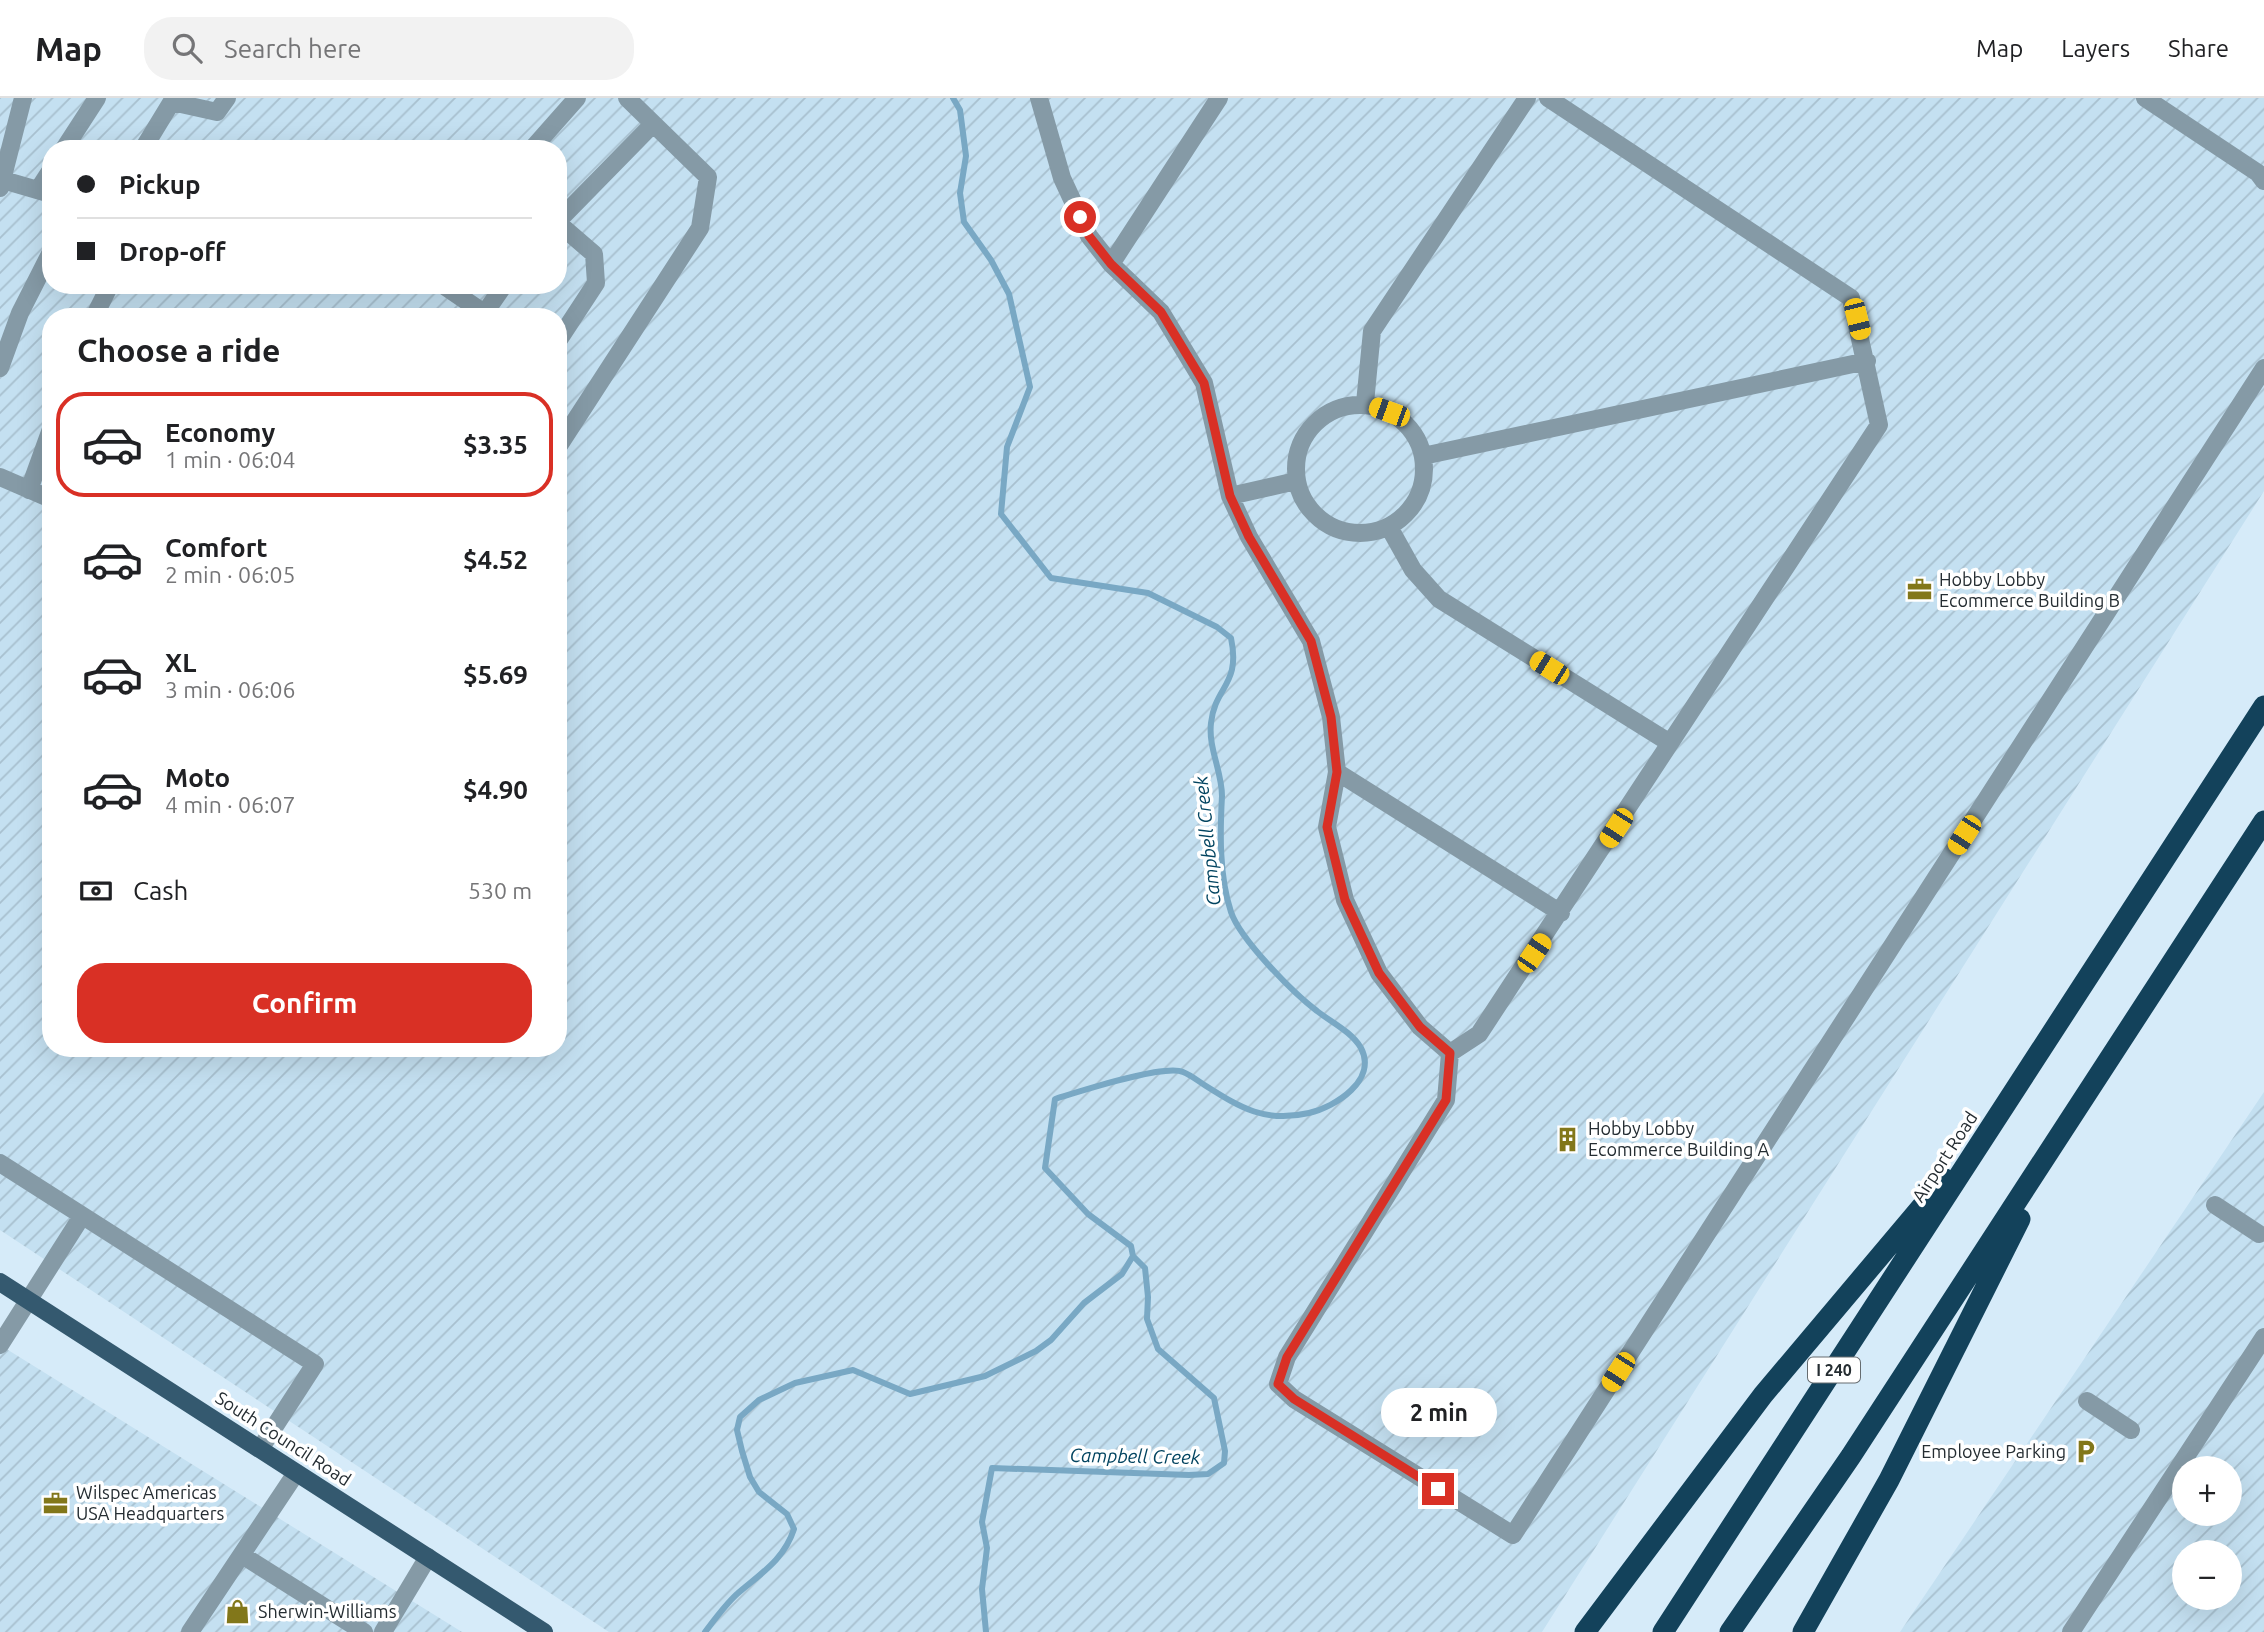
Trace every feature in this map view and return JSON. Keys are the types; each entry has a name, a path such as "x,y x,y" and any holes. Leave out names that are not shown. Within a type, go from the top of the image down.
{"highway":[{"name":"Airport Road","path":"1663,1632 2264,706"},
{"path":"1730,1632 1851,1456 2264,821"},
{"path":"1585,1632 1763,1395 2004,1108"},
{"path":"1803,1632 1889,1480 2064,1131"}],"main road":[{"name":"South Council Road","path":"0,1282 544,1632"}],"street":[{"path":"23,98 2,184 42,192"},
{"path":"70,140 97,98"},
{"path":"149,140 173,100 217,112 228,98"},
{"path":"540,140 577,98"},
{"path":"567,433 700,228 708,177 627,98"},
{"path":"1039,98 1062,178 1089,236 1111,264 1161,312 1204,383 1230,496 1249,537 1311,641 1331,717 1337,772 1327,827 1345,900 1379,973 1420,1027 1450,1053"},
{"path":"1111,264 1219,98"},
{"path":"1365,403 1372,331 1527,98"},
{"path":"1450,1053 1479,1034 1880,425 1852,298 1548,98"},
{"path":"2145,98 2258,173 2264,181"},
{"path":"567,213 653,124"},
{"path":"567,230 594,254 596,284 567,328"},
{"path":"0,368 20,313 42,270"},
{"path":"455,294 474,308"},
{"path":"1423,456 1867,361"},
{"path":"1450,1053 1446,1100 1287,1357 1278,1384 1294,1399 1513,1535 2264,368"},
{"path":"1365,403 1389,412 1404,423 1416,438 1423,456 1424,472 1417,496 1403,517 1389,527 1356,534 1331,527 1311,512 1296,481 1295,460 1302,441 1314,424 1331,412 1365,403"},
{"path":"29,490 42,454"},
{"path":"0,477 42,495"},
{"path":"1230,496 1296,481"},
{"path":"1389,527 1413,570 1439,599 1671,743"},
{"path":"1337,772 1561,913"},
{"path":"0,1163 315,1364 260,1449"},
{"path":"2215,1205 2259,1234"},
{"path":"0,1345 82,1216"},
{"path":"2071,1632 2264,1337"},
{"path":"2087,1401 2131,1430"},
{"path":"190,1632 296,1473"},
{"path":"242,1555 364,1632"},
{"path":"383,1632 428,1557"}],"shaded area":[{"path":"0,98 2264,98 2264,491 1542,1632 609,1632 0,1230"},
{"path":"2264,1092 2264,1632 1900,1632"},
{"path":"0,1345 462,1632 0,1632"}],"waterway":[{"name":"Campbell Creek","path":"953,98 960,110 966,156 960,193 964,222 991,260 1009,294 1030,387 1007,447 1001,514 1051,578 1148,593 1217,627 1231,638 1233,666 1213,711 1211,723 1222,796 1222,869 1231,912 1245,936 1268,965 1307,1003 1352,1037 1361,1048 1365,1060 1359,1081 1341,1098 1319,1110 1293,1116 1254,1112 1186,1073 1173,1071 1120,1080 1055,1099 1045,1168 1088,1214 1131,1246 1133,1256 1145,1268 1147,1319 1158,1349 1214,1398 1225,1451 1224,1463 1208,1474 1189,1475 992,1468 982,1522 987,1548 982,1589 986,1632"},
{"path":"705,1632 733,1598 778,1558 794,1529 787,1514 759,1492 750,1477 742,1451 737,1430 740,1417 759,1400 795,1383 853,1370 910,1394 985,1376 1036,1351 1051,1340 1084,1303 1122,1274 1133,1256"}],"place":[{"name":"Hobby Lobby Ecommerce Building B","path":"1919,590"},
{"name":"Hobby Lobby Ecommerce Building A","path":"1568,1139"},
{"name":"Employee Parking","path":"2086,1452"},
{"name":"Wilspec Americas USA Headquarters","path":"56,1503"},
{"name":"Sherwin-Williams","path":"238,1612"}],"route":[{"path":"1080,217 1089,236 1111,264 1161,312 1204,383 1230,496 1249,537 1311,641 1331,717 1337,772 1327,827 1345,900 1379,973 1420,1027 1450,1053 1446,1100 1287,1357 1278,1384 1294,1399 1438,1489"}]}
